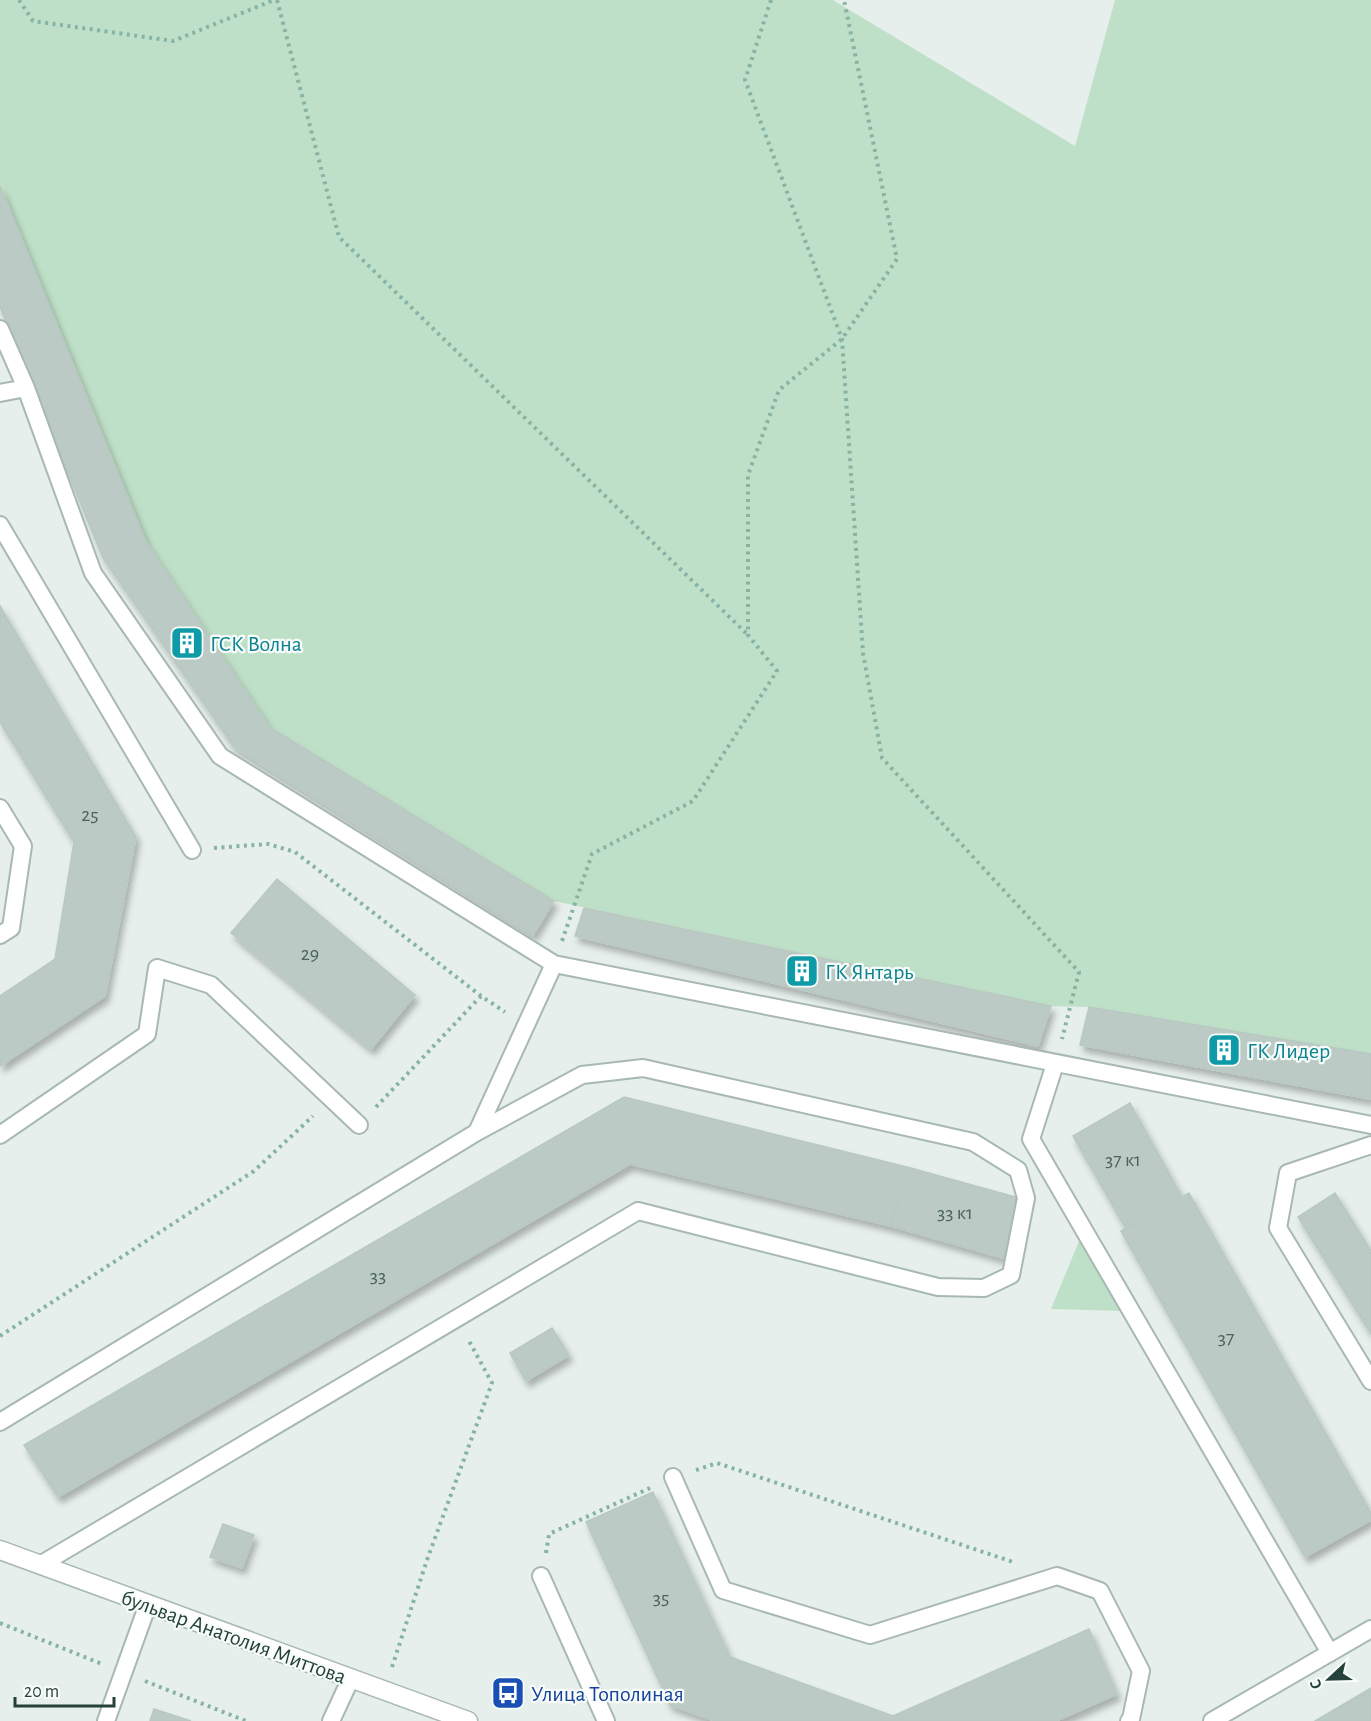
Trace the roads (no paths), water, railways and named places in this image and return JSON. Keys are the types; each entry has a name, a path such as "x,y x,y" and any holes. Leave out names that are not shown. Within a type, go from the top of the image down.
{"street":[{"name":"бульвар Анатолия Миттова","path":"0,1550 468,1721"}],"lane":[{"path":"0,329 26,388 93,573 220,756 554,964 1371,1125"},
{"path":"0,393 26,388"},
{"path":"0,525 192,850"},
{"path":"0,808 22,846 11,928 0,935"},
{"path":"477,1132 554,964"},
{"path":"0,1135 147,1034 157,968 211,985 359,1125"},
{"path":"1055,1064 1031,1139 1330,1653"},
{"path":"0,1422 477,1132 582,1075 643,1068 973,1142 1018,1170 1026,1198 1011,1275 984,1288 938,1287 638,1210 40,1565"},
{"path":"1371,1145 1288,1173 1278,1227 1371,1381"},
{"path":"674,1477 723,1590 870,1635 1057,1576 1100,1591 1141,1671 1129,1721"},
{"path":"541,1576 606,1721"},
{"path":"106,1721 148,1604"},
{"path":"1212,1721 1371,1629"},
{"path":"331,1721 351,1678"}],"place":[{"name":"ГСК Волна","path":"187,643"},
{"name":"ГК Янтарь","path":"802,971"},
{"name":"ГК Лидер","path":"1224,1050"},
{"name":"Улица Тополиная","path":"508,1693"}]}
